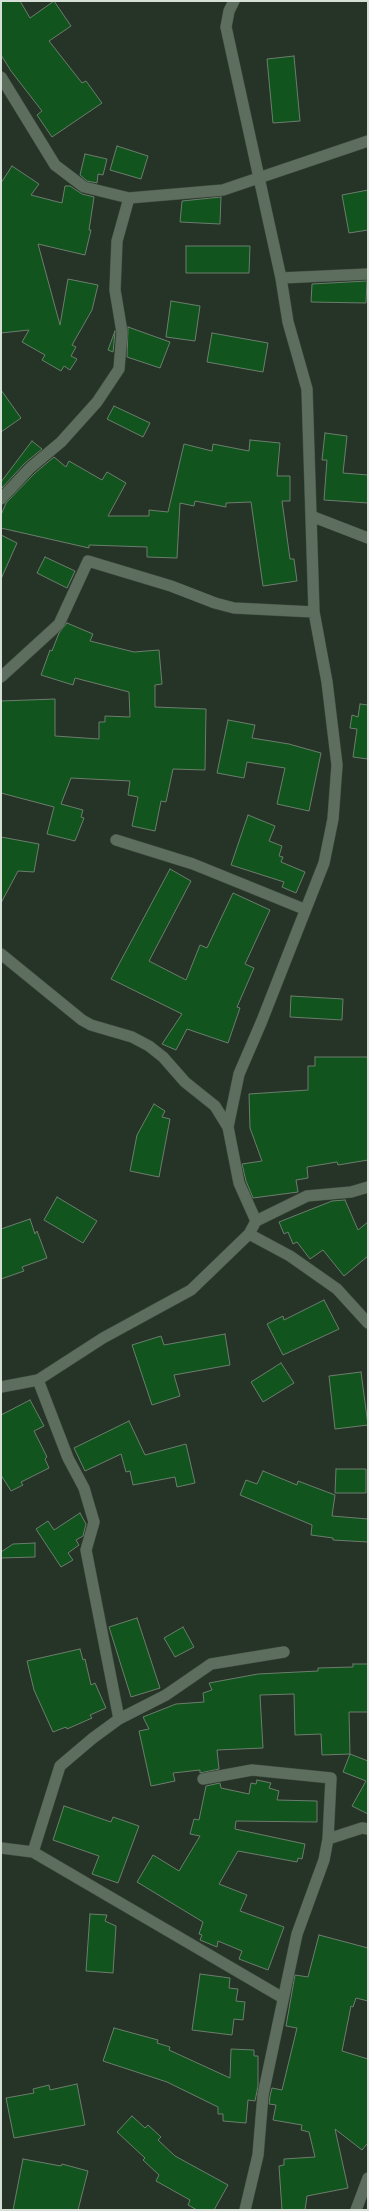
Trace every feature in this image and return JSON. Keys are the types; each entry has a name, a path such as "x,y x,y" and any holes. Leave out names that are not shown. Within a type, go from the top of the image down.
{"street":[{"path":"228,1128 239,1074 261,1023 304,909 324,863 333,819 338,765 327,682 314,612 307,389 288,322 281,278 226,27 229,11 234,1"},
{"path":"1,77 55,165 84,187 129,198 223,190 259,180 368,141"},
{"path":"1,499 30,468 61,442 97,402 119,368 122,332 114,290 117,241 129,198"},
{"path":"281,278 368,274"},
{"path":"312,516 368,538"},
{"path":"1,677 59,624 88,561 171,586 215,603 234,608 314,612"},
{"path":"116,840 193,864 304,909"},
{"path":"1,954 82,1020 91,1025 132,1037 149,1046 162,1057 185,1082 215,1106 228,1128 239,1183 256,1221"},
{"path":"1,1387 38,1380 103,1338 191,1290 249,1234 256,1221 307,1196 351,1192 368,1187"},
{"path":"249,1234 290,1256 337,1289 368,1323"},
{"path":"38,1380 68,1458 84,1488 94,1522 86,1550 119,1719"},
{"path":"33,1852 60,1766 93,1738 119,1719 166,1695 211,1664 284,1652"},
{"path":"203,1779 252,1770 331,1778 328,1839 324,1860 297,1934 263,2095 258,2155 245,2210"},
{"path":"328,1839 362,1828 368,1829"},
{"path":"1,1848 33,1852 283,1998"},
{"path":"356,2210 368,2178"}],"building":[{"path":"1,1 20,1 30,18 54,1 71,26 49,41 82,83 86,81 102,103 52,137 37,115 42,111 11,71 1,55"},
{"path":"294,56 300,121 273,123 267,59"},
{"path":"117,146 148,156 141,179 110,170"},
{"path":"85,154 107,159 103,175 98,174 97,183 87,181 80,175"},
{"path":"12,166 39,184 31,195 62,203 65,186 70,186 82,194 94,197 89,230 91,230 85,255 38,244 60,325 68,279 98,285 92,310 72,345 76,347 71,356 77,359 70,370 64,366 61,371 42,360 45,355 22,342 29,330 1,333 1,183"},
{"path":"368,190 368,230 349,233 342,195"},
{"path":"221,197 220,224 180,222 182,201"},
{"path":"186,246 250,246 249,273 186,273"},
{"path":"367,281 366,303 311,302 312,284"},
{"path":"171,301 200,306 195,341 166,337"},
{"path":"128,327 170,342 160,368 127,357"},
{"path":"115,332 113,352 108,350"},
{"path":"212,333 268,343 263,372 207,362"},
{"path":"1,390 21,418 1,432"},
{"path":"114,406 150,423 143,437 107,419"},
{"path":"325,433 347,436 343,473 368,475 368,503 324,500 327,460 322,460"},
{"path":"250,440 280,443 277,476 290,476 290,501 282,501 290,559 294,559 297,581 263,586 251,502 226,503 226,507 195,501 194,506 180,503 177,558 147,557 147,547 89,545 89,548 1,528 1,515 6,503 35,473 54,457 66,467 69,461 102,480 107,472 126,483 108,516 149,516 149,510 168,512 184,444 212,451 213,444 249,451"},
{"path":"32,441 42,449 25,463 2,488 1,482"},
{"path":"1,535 17,543 1,579"},
{"path":"45,557 75,571 67,588 37,573"},
{"path":"67,623 93,634 90,641 134,652 159,650 162,684 155,685 155,707 206,709 205,770 173,769 166,802 161,801 155,831 132,826 138,797 128,795 130,781 71,778 61,804 83,810 81,817 84,818 75,841 47,834 54,807 1,793 1,701 55,699 55,736 99,739 99,722 105,722 105,716 130,717 129,692 75,678 73,685 41,675 50,650 52,651 59,633"},
{"path":"360,704 368,705 368,759 353,757 357,729 350,728 352,715 358,717"},
{"path":"228,720 255,725 252,738 289,744 321,753 309,811 277,804 285,768 247,762 244,778 217,773"},
{"path":"248,815 275,826 269,841 282,846 279,856 283,857 281,862 305,872 296,893 282,887 284,882 231,865"},
{"path":"1,837 39,844 34,872 18,871 1,903"},
{"path":"170,869 191,881 149,961 186,980 200,945 207,948 233,893 270,910 245,964 254,968 237,1007 240,1008 228,1043 187,1029 176,1050 162,1044 182,1014 111,979"},
{"path":"291,996 343,999 342,1020 290,1017"},
{"path":"315,1057 368,1057 368,1160 338,1165 337,1162 307,1167 308,1178 296,1180 298,1192 253,1198 246,1181 242,1164 262,1161 250,1128 249,1094 308,1090 308,1066 315,1066"},
{"path":"154,1104 165,1111 162,1117 170,1119 159,1177 130,1171 137,1135"},
{"path":"57,1197 97,1221 83,1243 44,1220"},
{"path":"345,1200 358,1230 368,1222 368,1256 344,1276 323,1250 310,1259 297,1242 293,1244 288,1232 284,1234 279,1222 332,1201"},
{"path":"30,1219 35,1234 37,1231 47,1258 22,1267 24,1271 1,1279 1,1229"},
{"path":"324,1300 339,1329 283,1355 267,1324 283,1316 284,1320"},
{"path":"225,1334 230,1365 174,1375 180,1396 152,1405 132,1345 161,1336 164,1345"},
{"path":"281,1363 294,1383 263,1402 251,1382"},
{"path":"361,1372 368,1425 335,1429 329,1376"},
{"path":"30,1400 44,1426 34,1431 47,1457 45,1459 49,1468 21,1482 23,1485 11,1491 1,1475 1,1415"},
{"path":"129,1421 145,1455 186,1444 195,1483 177,1487 175,1477 133,1485 130,1471 126,1472 121,1454 85,1471 74,1448"},
{"path":"336,1469 366,1469 366,1493 335,1493"},
{"path":"263,1471 297,1485 298,1481 335,1495 332,1516 368,1519 368,1542 333,1540 333,1538 311,1535 312,1525 240,1495 246,1480 257,1484"},
{"path":"80,1513 86,1524 83,1536 76,1540 79,1545 68,1553 73,1560 61,1567 36,1529 48,1521 54,1530"},
{"path":"35,1543 35,1557 1,1558 1,1552 13,1544"},
{"path":"137,1618 160,1688 131,1697 109,1627"},
{"path":"183,1627 194,1647 175,1657 164,1638"},
{"path":"80,1649 83,1660 85,1659 91,1685 95,1683 106,1708 90,1715 92,1718 67,1729 66,1727 53,1732 34,1690 27,1661"},
{"path":"353,1664 368,1664 368,1712 349,1712 350,1754 322,1755 321,1734 295,1735 294,1694 260,1695 263,1748 217,1750 219,1769 200,1773 200,1770 173,1773 175,1781 151,1786 139,1731 149,1729 143,1717 176,1704 204,1702 203,1693 212,1690 209,1683 258,1674 318,1671 318,1668 353,1667"},
{"path":"350,1754 368,1761 368,1814 352,1806 366,1781 343,1772"},
{"path":"257,1780 271,1783 269,1788 279,1791 277,1800 317,1801 317,1822 236,1821 235,1829 305,1844 302,1859 298,1858 297,1862 238,1851 219,1884 247,1895 240,1911 284,1927 268,1970 239,1959 242,1951 218,1941 217,1947 200,1940 202,1935 199,1934 203,1922 137,1882 153,1855 179,1871 200,1836 190,1834 194,1819 199,1820 206,1786 220,1783 221,1788 249,1794 251,1783 256,1784"},
{"path":"64,1806 111,1822 113,1817 139,1826 118,1883 92,1874 99,1856 53,1840"},
{"path":"90,1914 107,1915 105,1921 116,1926 113,1973 86,1971"},
{"path":"319,1935 368,1948 368,2001 356,1998 353,2007 351,2006 342,2051 368,2059 368,2143 362,2150 335,2129 348,2188 307,2196 305,2210 282,2210 279,2166 284,2165 284,2159 315,2157 309,2132 301,2130 302,2125 273,2120 276,2105 269,2104 270,2096 272,2088 282,2090 297,2028 286,2026 295,1975 308,1977"},
{"path":"200,1974 230,1978 229,1988 238,1989 236,2001 245,2002 243,2020 234,2019 232,2035 192,2030"},
{"path":"114,2028 158,2040 157,2043 170,2047 169,2050 230,2078 231,2049 254,2050 254,2056 258,2056 258,2086 255,2101 248,2100 246,2123 223,2121 223,2114 218,2114 218,2107 167,2082 103,2061"},
{"path":"77,2084 85,2125 14,2138 6,2098 34,2093 33,2089 49,2085 50,2090"},
{"path":"132,2116 145,2128 148,2125 161,2137 158,2140 175,2156 228,2185 214,2210 197,2210 188,2205 190,2200 156,2181 159,2175 143,2160 145,2158 117,2132"},
{"path":"23,2159 61,2166 62,2164 88,2171 78,2210 13,2210"}]}
